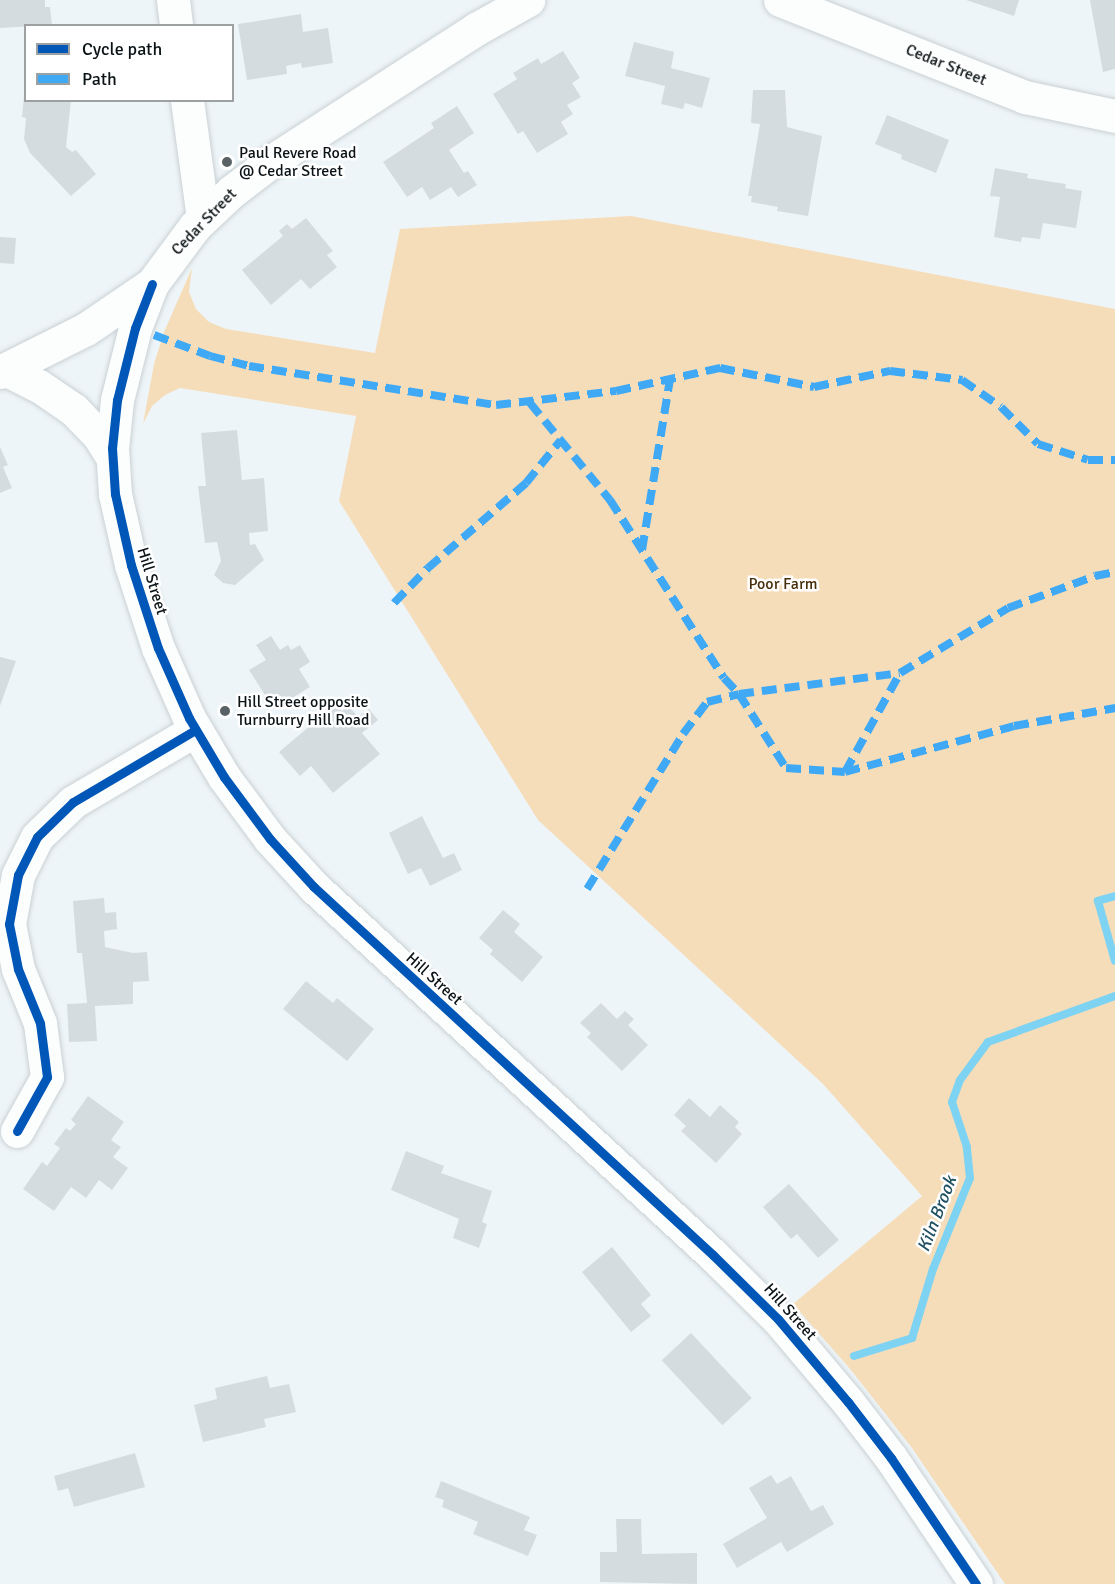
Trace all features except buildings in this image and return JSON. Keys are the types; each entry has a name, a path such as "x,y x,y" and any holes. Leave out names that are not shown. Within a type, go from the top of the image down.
{"street":[{"path":"173,0 176,24"},
{"name":"Cedar Street","path":"3,371 86,329 152,284 180,242 203,218 255,173 297,143 476,29 528,0"},
{"name":"Cedar Street","path":"780,0 1025,97 1115,116"},
{"path":"187,102 203,218"},
{"name":"Hill Street","path":"152,284 135,328 124,369 115,412 112,458 117,506 130,565 158,648 195,730 251,814 314,887 714,1255 778,1319 876,1439 976,1584"},
{"name":"Cedar Street","path":"3,371 39,386 74,410 99,436 112,458"},
{"path":"17,1131 46,1077 40,1023 18,969 9,924 18,875 37,837 73,802 195,730"}],"green space":[{"name":"Poor Farm","path":"631,216 1115,309 1115,1584 1005,1584 912,1448 851,1370 793,1304 922,1196 823,1084 538,820 339,501 356,416 180,388 165,395 152,406 143,424 154,364 164,332 192,268 189,292 196,309 209,322 226,329 375,353 400,229"}],"waterway":[{"name":"Kiln Brook","path":"1115,896 1098,901 1115,961"},
{"name":"Kiln Brook","path":"854,1356 912,1338 933,1269 970,1178 967,1147 952,1102 960,1080 988,1042 1115,996"}],"marked path":[{"path":"154,335 210,356 249,366 496,405 616,391 720,368 814,387 890,371 962,380 1001,407 1038,444 1088,460 1115,460"},
{"path":"642,550 670,379"},
{"path":"530,403 610,500 724,678 739,694 786,768 845,772 1014,726 1115,708"},
{"path":"394,603 428,568 526,483 561,440"},
{"path":"587,889 683,734 707,702 739,694 900,673 1008,608 1095,576 1115,572"},
{"path":"845,772 900,673"}],"cycle path":[{"path":"152,284 135,328 117,400 112,448 115,494 131,565 158,648 189,718 224,777 270,839 314,887 713,1255 778,1319 848,1402 891,1458 976,1584"},
{"path":"17,1131 47,1077 40,1023 18,969 9,924 18,875 37,837 73,802 195,730"}],"place":[{"name":"Paul Revere Road @ Cedar Street","path":"227,162"},
{"name":"Hill Street opposite Turnburry Hill Road","path":"225,711"}]}
